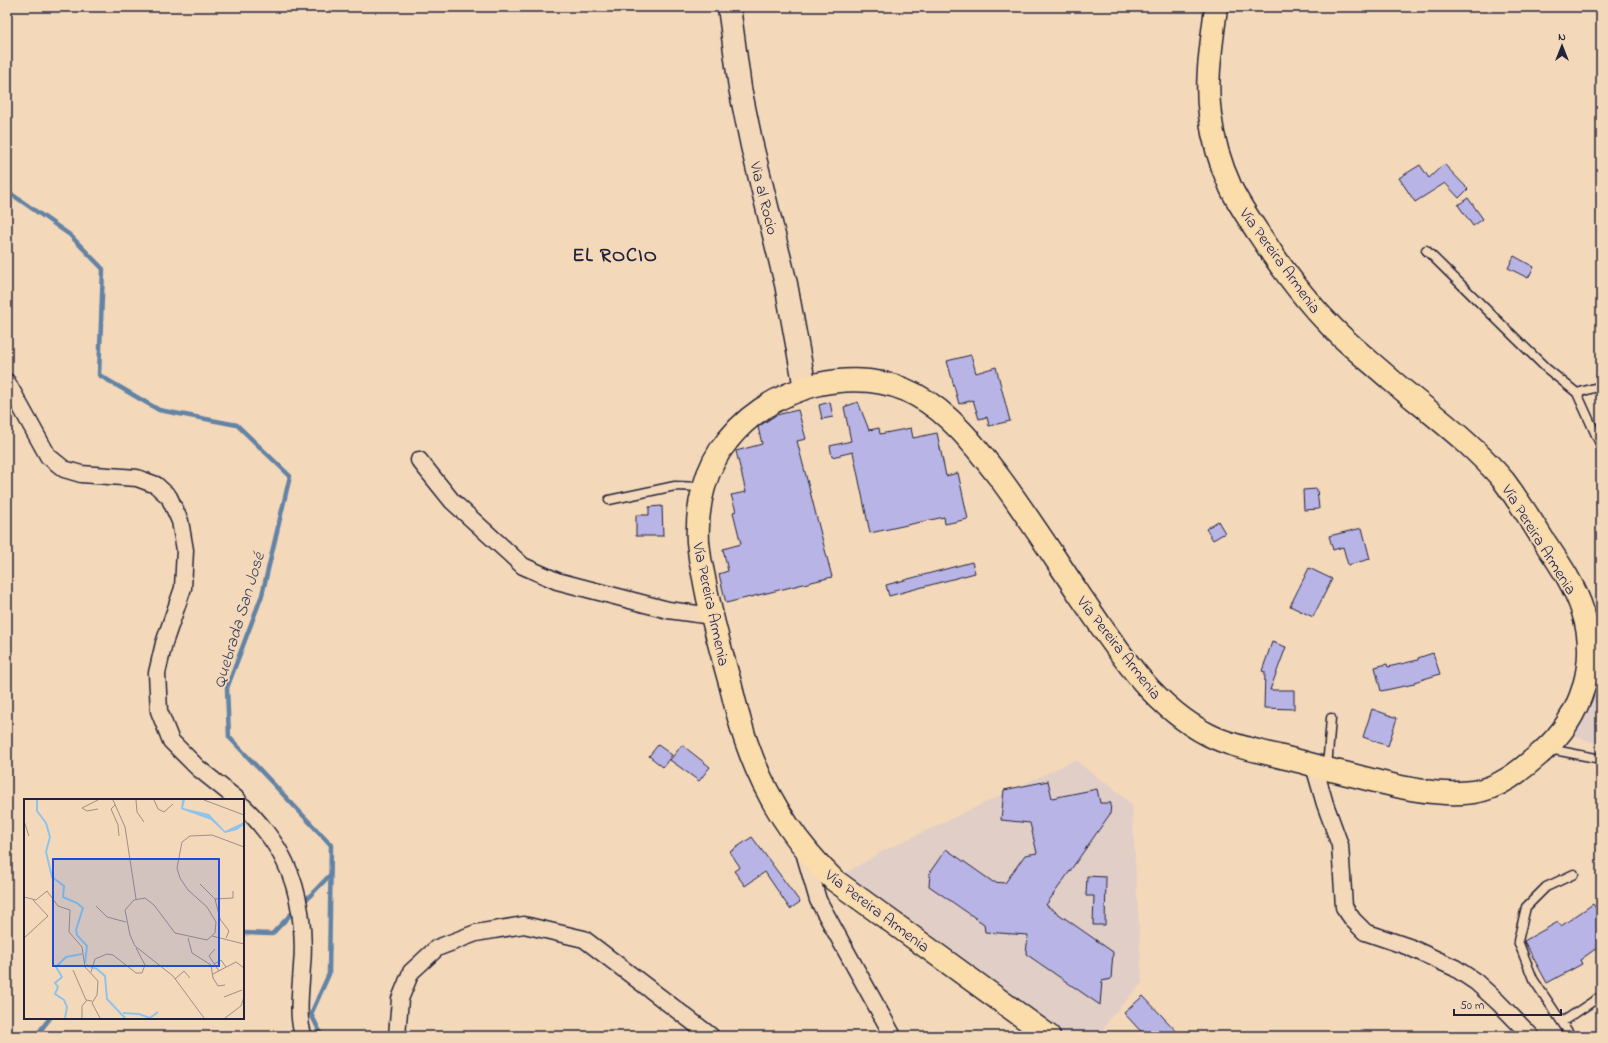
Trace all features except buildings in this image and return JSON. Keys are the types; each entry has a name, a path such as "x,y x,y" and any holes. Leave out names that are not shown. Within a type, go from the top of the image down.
{"main road":[{"name":"Via al Rocio","path":"728,7 752,146 790,304 805,388"},
{"name":"Vía Pereira Armenia","path":"1049,1036 834,880 815,862 801,844 778,810 758,773 745,740 712,616 698,544 700,512 704,487 714,460 728,440 745,422 765,407 782,396 805,388 843,380 857,380 896,386 916,395 936,408 957,427 980,452 1016,500 1101,626 1138,675 1169,708 1183,720 1214,738 1231,744 1428,792 1471,792 1493,788 1512,776 1546,748 1570,720 1583,690 1586,678 1589,649 1585,616 1578,598 1567,576 1516,498 1492,466 1472,447 1348,343 1312,307 1290,279 1231,189 1217,148 1210,116 1208,88 1209,62 1216,7"}],"street":[{"path":"7,382 48,456 64,469 81,474 136,478 156,485 169,497 180,521 185,550 183,588 164,643 157,674 159,711 171,741 198,768 237,799"},
{"path":"419,460 452,501 523,566 564,583 668,610 712,616"},
{"path":"1321,767 1325,804 1340,845 1344,907 1353,920 1365,932 1409,947 1455,968 1476,982 1493,997 1531,1036"},
{"path":"244,807 256,819 285,861 295,884 304,944 300,998 302,1030 304,1036"},
{"path":"801,844 818,900 892,1036"},
{"path":"397,1036 400,999 411,972 437,948 476,933 524,925 584,939 711,1036"}],"lane":[{"path":"1426,250 1546,368 1577,392 1601,446"},
{"path":"1577,392 1601,386"},
{"path":"609,500 675,486 704,487"},
{"path":"1321,767 1331,718"},
{"path":"1546,748 1601,759"},
{"path":"1571,1036 1533,979 1518,941 1526,907 1546,887 1574,874"},
{"path":"1562,1022 1601,996"}],"shaded area":[{"path":"1596,633 1601,633 1601,745 1564,732"},
{"path":"1075,760 1101,780 1108,783 1131,804 1135,809 1132,806 1142,983 1111,1017 1099,1036 1049,1036 834,880 885,850"}],"waterway":[{"name":"Quebrada San José","path":"7,191 70,235 103,269 99,375 159,410 237,425 290,476 262,595 227,688 229,737 331,845 329,974 311,1014 322,1036"},
{"path":"302,904 330,875"},
{"path":"244,933 272,934 295,910"},
{"path":"36,1036 49,1019"}],"district":[{"name":"EL ROCIO","path":"615,254"}]}
